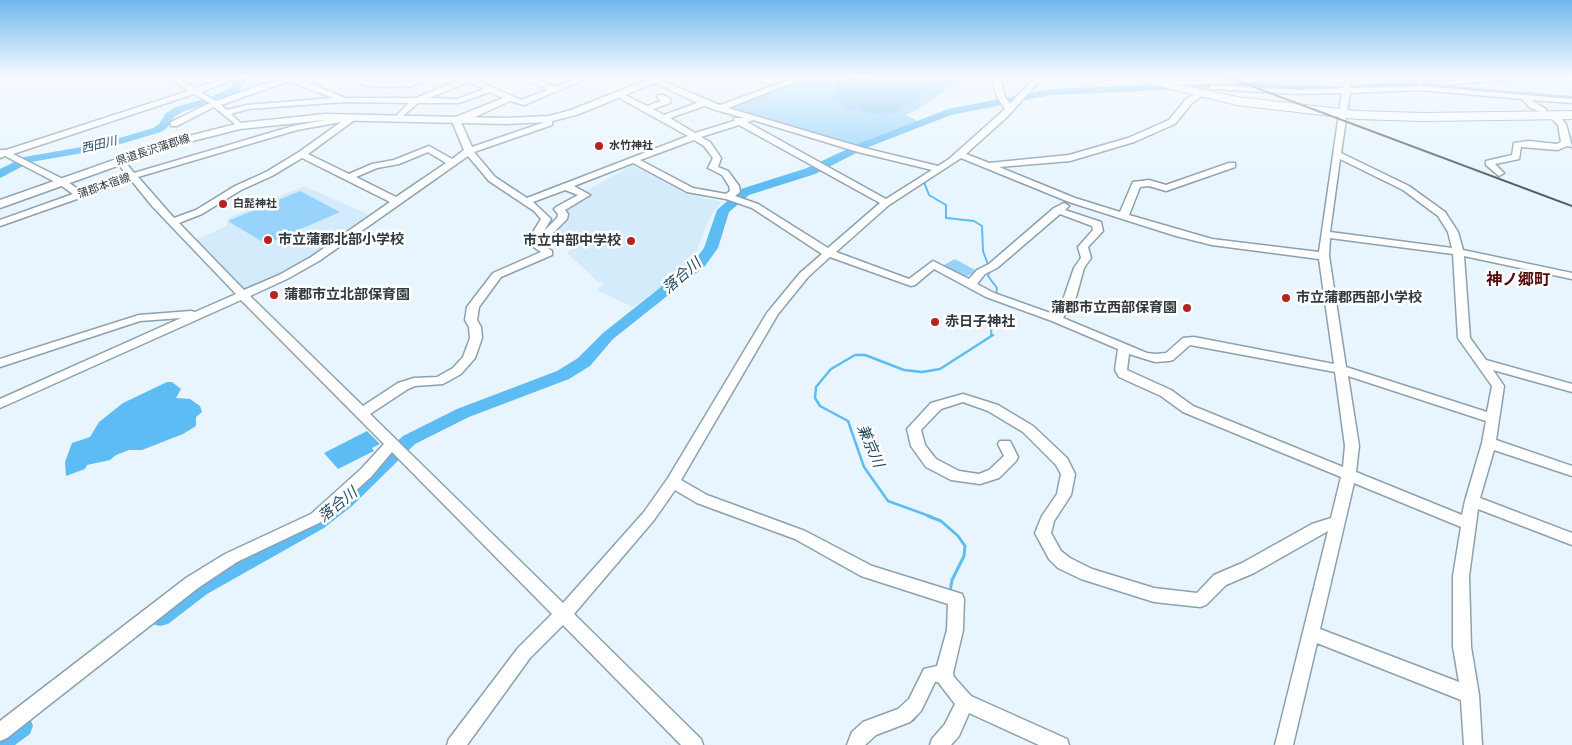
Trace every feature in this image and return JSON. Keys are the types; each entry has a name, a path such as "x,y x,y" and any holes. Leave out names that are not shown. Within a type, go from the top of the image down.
{"highway":[{"path":"1353,112 1424,117 1563,112"},
{"path":"1548,113 1572,115"}],"main road":[{"name":"県道長沢蒲郡線","path":"0,204 178,141 240,126 299,118 549,119 577,112"}],"street":[{"path":"2,153 132,112"},
{"path":"174,124 194,112"},
{"path":"226,113 230,112"},
{"path":"398,118 405,112"},
{"path":"360,414 403,386 414,382 439,381 457,371 469,358 476,338 475,326 471,320 473,307 497,275 548,253 536,244 535,236 546,220 537,209 492,179 469,150 456,119 479,112"},
{"path":"652,112 707,144 717,158 713,168 725,173 734,186 735,192 732,199"},
{"path":"664,118 689,112"},
{"path":"723,112 886,203"},
{"path":"731,112 861,150 940,169"},
{"path":"456,745 524,653 563,614 649,516 673,482 773,313 804,275 886,203 940,169 1006,112"},
{"path":"985,165 1011,165 1070,158 1131,140 1172,122 1180,112"},
{"path":"1284,745 1349,474 1352,446 1324,256 1325,234 1343,112"},
{"path":"226,113 240,126"},
{"path":"1499,173 1488,163 1516,157 1517,145 1529,144 1558,147 1569,143 1562,124 1548,113"},
{"path":"174,222 200,212 238,188 302,154 353,117"},
{"name":"蒲郡本宿線","path":"0,223 134,176 296,128 353,117"},
{"path":"524,202 694,136 751,118"},
{"path":"0,404 243,295 315,260 469,150 548,123 549,119"},
{"path":"348,178 376,166 396,162 429,149 452,163"},
{"path":"2,153 22,161 62,182 79,194"},
{"path":"302,154 396,201"},
{"path":"959,154 1072,200 1123,217 1212,242 1324,256"},
{"path":"1337,154 1406,188 1442,214 1454,232 1458,252 1464,338 1498,386 1489,443 1472,501 1461,576 1462,647 1470,695 1472,745"},
{"path":"632,160 690,190 755,206 828,253 911,283 933,264 990,295 1056,319 1124,349 1149,357 1162,358 1173,356 1187,341 1194,341 1341,369 1494,419"},
{"path":"120,161 155,204 243,295 360,414 397,448 694,745"},
{"path":"1123,217 1136,184 1149,183 1166,188 1232,166"},
{"path":"536,244 562,219 563,214 560,209 585,195 565,186"},
{"path":"971,284 1057,210 1072,200"},
{"path":"1056,319 1070,297 1079,268 1086,258 1083,247 1098,231 1097,224 1057,210"},
{"path":"1325,234 1458,252 1572,276"},
{"path":"0,364 139,318 201,313"},
{"path":"1124,349 1122,370 1124,374 1166,394 1188,409 1469,524"},
{"path":"1482,363 1572,388"},
{"path":"1005,444 1010,457 994,474 980,479 956,476 931,463 918,446 914,429 936,406 963,398 993,408 1028,429 1062,462 1068,474 1064,494 1042,533 1055,555 1087,574 1154,595 1200,600 1220,580 1248,568 1317,528 1338,522"},
{"path":"1489,443 1572,471"},
{"path":"0,732 192,583 231,558 316,518 397,448"},
{"path":"673,482 702,499 800,535 866,571 956,599 955,630 938,674 910,711 899,719 870,728 859,738 856,745"},
{"path":"1472,501 1572,539"},
{"path":"1311,633 1470,695"},
{"path":"938,674 965,702 1060,745"},
{"path":"939,745 952,730 965,702"}],"shaded area":[{"path":"741,112 913,112 906,115 918,121 917,124 856,147"},
{"path":"863,112 896,112 894,113 875,114"},
{"name":"市立中部中学校","path":"632,165 684,193 721,202 709,219 690,267 633,307 596,290 604,284 596,280 567,253 573,248 552,234 566,219 568,207 584,192"},
{"name":"市立蒲郡北部小学校","path":"304,186 374,217 315,259 243,295 191,242 226,226 229,218"},
{"path":"300,191 340,212 266,244 228,221"},
{"path":"955,259 977,271 963,278 942,266"},
{"path":"167,382 172,382 181,389 176,398 190,399 200,406 202,412 196,417 196,426 183,434 142,450 129,450 116,455 110,460 87,465 85,469 66,476 65,462 72,443 90,437 99,422 123,403"},
{"path":"367,431 380,444 372,448 374,451 338,469 324,453"}],"waterway":[{"name":"西田川","path":"0,174 28,159 100,147 157,130 175,112"},
{"name":"落合川","path":"160,617 200,588 317,523 345,501 409,440 463,413 563,375 584,362 608,336 700,263 711,248 723,210 745,192 811,171 862,146 949,112"},
{"name":"兼京川","path":"924,182 929,195 946,205 946,218 974,221 982,226 983,251 990,270 988,276 997,288 996,295"},
{"name":"兼京川","path":"991,336 992,318"},
{"name":"兼京川","path":"932,517 888,501 864,467 848,421 820,406 815,398 816,387 831,369 855,355 865,355 904,370 922,372 940,369 993,335"},
{"name":"兼京川","path":"928,516 941,521 958,536 965,546 964,556 952,580 950,592"},
{"name":"兼京川","path":"898,726 913,720 921,709"},
{"name":"落合川","path":"0,742 21,726"}],"railway":[{"path":"1320,112 1572,206"}],"place":[{"name":"水竹神社","path":"599,146"},
{"name":"白髭神社","path":"223,204"},
{"name":"市立蒲郡北部小学校","path":"268,240"},
{"name":"市立中部中学校","path":"631,241"},
{"name":"蒲郡市立北部保育園","path":"274,295"},
{"name":"市立蒲郡西部小学校","path":"1286,298"},
{"name":"蒲郡市立西部保育園","path":"1187,308"},
{"name":"赤日子神社","path":"935,322"}],"district":[{"name":"神ノ郷町","path":"1518,280"}]}
